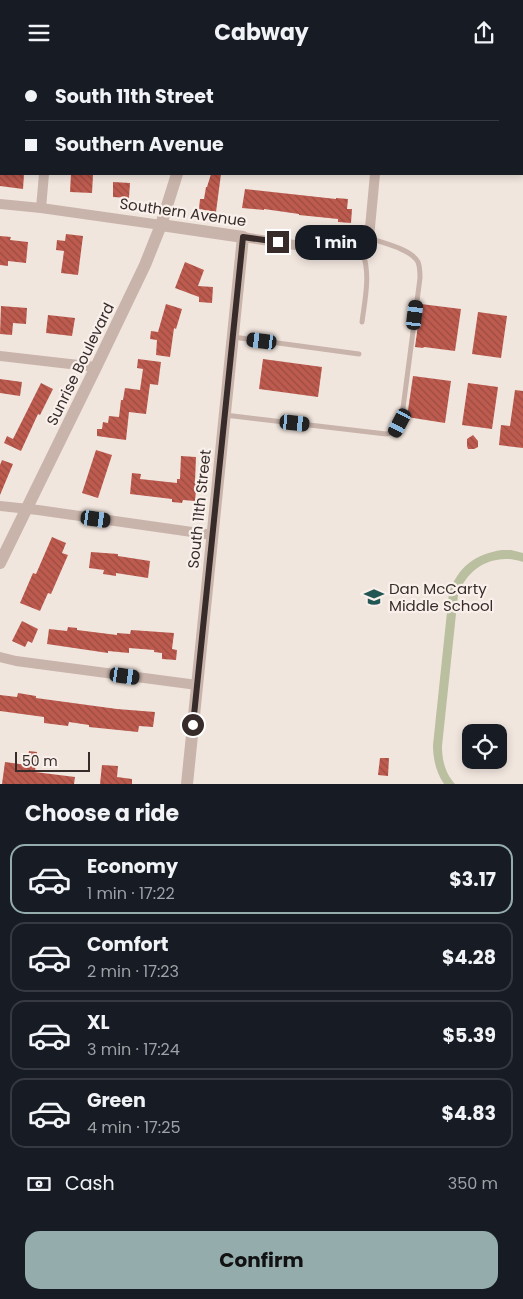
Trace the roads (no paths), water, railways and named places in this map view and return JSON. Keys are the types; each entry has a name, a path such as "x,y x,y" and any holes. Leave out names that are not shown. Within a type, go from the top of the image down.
{"street":[{"path":"40,208 44,175"},
{"name":"Sunrise Boulevard","path":"0,563 145,265 161,225 177,175"},
{"path":"362,251 368,238 375,175"},
{"name":"Southern Avenue","path":"0,204 161,225 347,253 362,251"},
{"name":"South 11th Street","path":"187,784 243,237"},
{"path":"0,356 96,367"},
{"path":"0,506 212,535"},
{"path":"0,657 16,661 197,685"}],"lane":[{"path":"225,415 386,434 396,432 403,408 420,278 419,264 413,255 368,238"},
{"path":"362,251 367,271 362,322"},
{"path":"233,337 358,354"}],"place":[{"name":"Dan McCarty Middle School","path":"374,597"}]}
